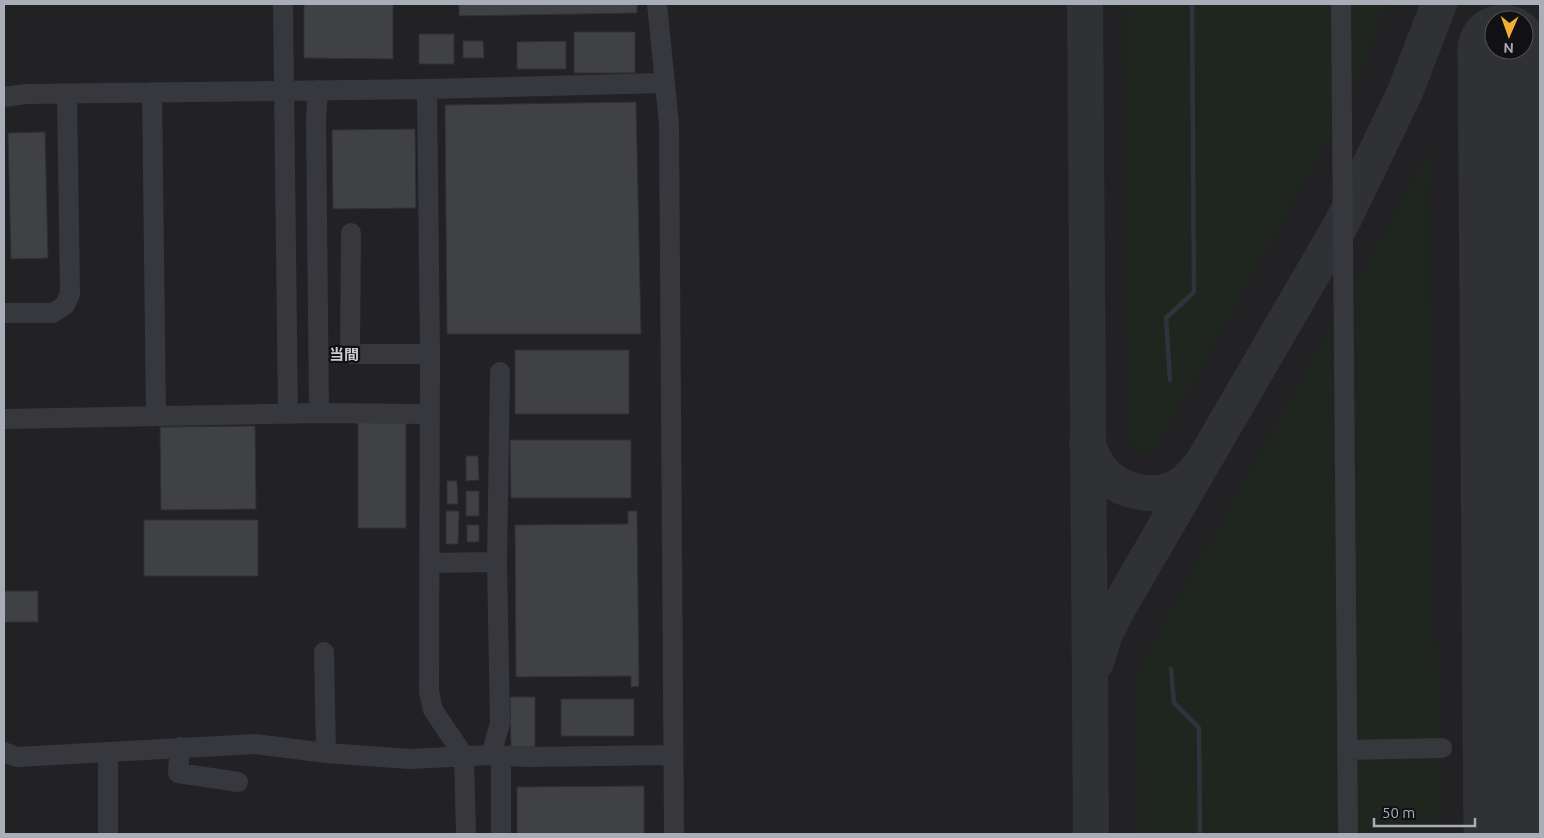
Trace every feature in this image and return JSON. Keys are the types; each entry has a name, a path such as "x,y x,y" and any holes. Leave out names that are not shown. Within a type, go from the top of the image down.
{"street":[{"path":"283,4 288,414"},
{"path":"657,4 669,124 674,834"},
{"path":"1341,4 1348,834"},
{"path":"4,97 152,92 427,89 664,83"},
{"path":"427,89 430,354 428,414 429,692 434,710 464,756 466,834"},
{"path":"318,90 316,118 319,413"},
{"path":"152,92 156,416"},
{"path":"4,313 53,313 65,305 70,294 67,94"},
{"path":"351,233 350,354 430,354"},
{"path":"500,372 497,562 500,723 496,755 501,834"},
{"path":"4,419 319,413 428,414"},
{"path":"429,563 497,562"},
{"path":"324,652 326,753"},
{"path":"4,752 17,757 255,744 326,753 410,759 496,755 673,756"},
{"path":"180,748 178,773 238,782"},
{"path":"1347,750 1442,748"},
{"path":"108,752 108,834"}],"shaded area":[{"path":"4,4 1540,4 1540,834 4,834"},
{"path":"1123,4 1336,4 1336,125 1156,449 1146,454 1138,451 1133,446 1127,432"},
{"path":"1345,4 1387,4 1366,61 1345,105"},
{"path":"1433,154 1433,172 1428,184 1432,640 1437,648 1441,741 1354,746 1348,298 1425,159"},
{"path":"1337,315 1342,834 1139,834 1137,672"},
{"path":"1445,752 1440,834 1354,834 1354,758"}],"building":[{"path":"304,4 393,4 393,59 304,58"},
{"path":"459,4 637,4 637,13 459,16"},
{"path":"574,32 635,32 635,73 574,73"},
{"path":"419,34 454,34 454,64 419,64"},
{"path":"463,41 483,41 484,58 463,58"},
{"path":"566,41 566,69 517,69 517,42"},
{"path":"636,102 641,334 447,334 445,105"},
{"path":"415,129 416,208 333,209 332,130"},
{"path":"45,132 48,258 11,259 8,133"},
{"path":"515,350 629,350 629,414 515,414"},
{"path":"358,422 406,422 406,528 358,528"},
{"path":"255,426 256,509 161,510 160,427"},
{"path":"510,440 631,440 631,498 511,498"},
{"path":"466,456 478,456 479,480 466,481"},
{"path":"447,481 457,481 458,504 447,504"},
{"path":"466,491 479,491 479,516 466,516"},
{"path":"446,511 459,511 458,544 446,544"},
{"path":"628,511 637,511 639,686 631,687 631,676 516,677 515,525 628,524"},
{"path":"144,520 258,520 258,576 144,576"},
{"path":"467,525 479,525 479,542 467,542"},
{"path":"4,591 38,591 38,622 4,622"},
{"path":"510,697 535,697 535,747 511,747"},
{"path":"561,699 634,699 634,736 561,736"},
{"path":"644,786 644,834 517,834 517,787"}],"waterway":[{"path":"1170,380 1166,318 1194,292 1192,4"},
{"path":"1171,669 1174,703 1199,728 1200,834"}],"taxiway":[{"path":"1085,4 1091,834"},
{"path":"1096,662 1104,636 1117,610 1342,223 1405,92 1439,4"},
{"path":"1087,443 1097,466 1107,476 1116,483 1137,492 1148,493 1171,490 1181,485 1198,468"}],"runway":[{"path":"1503,60 1509,834"}],"district":[{"name":"当間","path":"344,355"}]}
